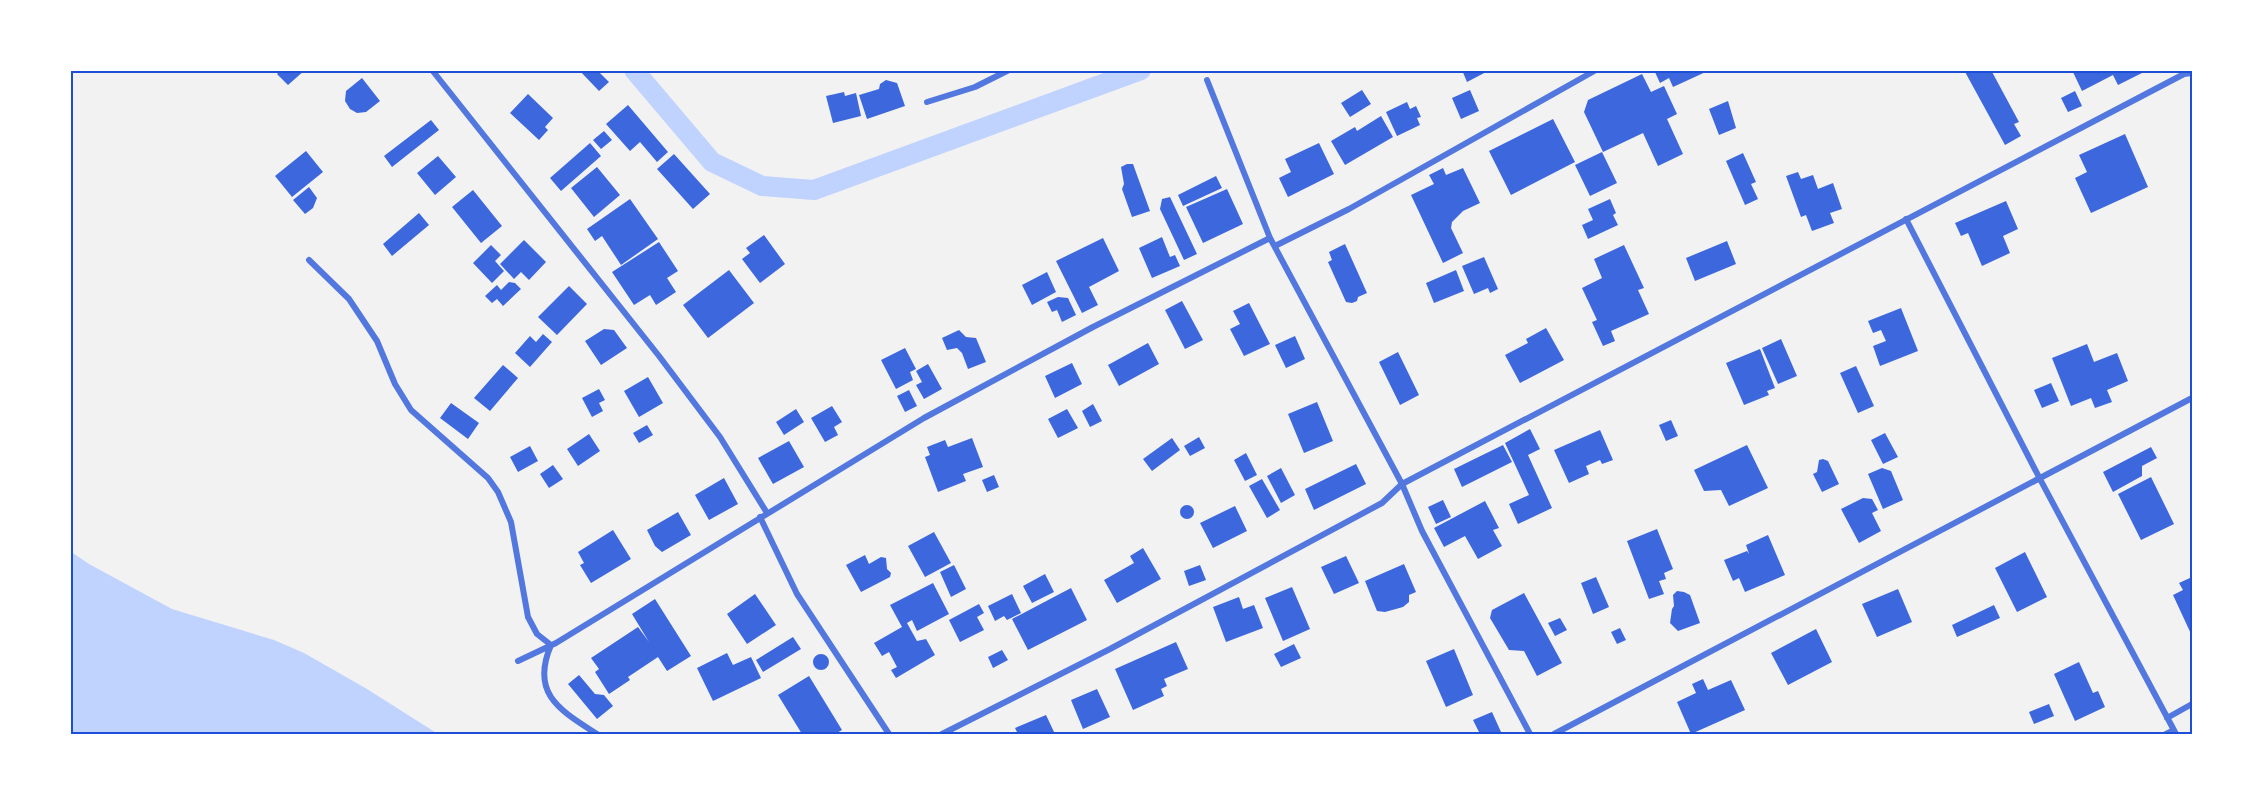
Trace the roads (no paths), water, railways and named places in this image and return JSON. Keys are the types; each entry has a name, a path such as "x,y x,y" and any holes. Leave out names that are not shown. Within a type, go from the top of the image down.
{"street":[{"path":"432,70 714,428 767,513"},
{"path":"927,102 975,87 1009,70"},
{"path":"1275,246 1359,203 1596,70"},
{"path":"942,735 1110,650 1382,503 1402,484 2189,73"},
{"path":"1207,80 1270,238 1402,484 1422,531 1530,735"},
{"path":"1906,219 2040,479 2175,732 2166,735"},
{"path":"518,661 551,645 924,418 1093,327 1270,238"},
{"path":"309,260 349,299 377,341 395,384 411,410 488,478 498,492 511,522 528,617 537,634 551,645"},
{"path":"1554,735 2193,398"},
{"path":"760,517 797,594 890,735"},
{"path":"551,645 544,662 545,685 552,701 597,735"},
{"path":"2167,718 2193,704"}],"water":[{"path":"70,551 89,564 172,609 274,640 304,653 438,734 71,734"}],"waterway":[{"path":"634,70 712,162 762,186 814,190 1141,70"}]}
